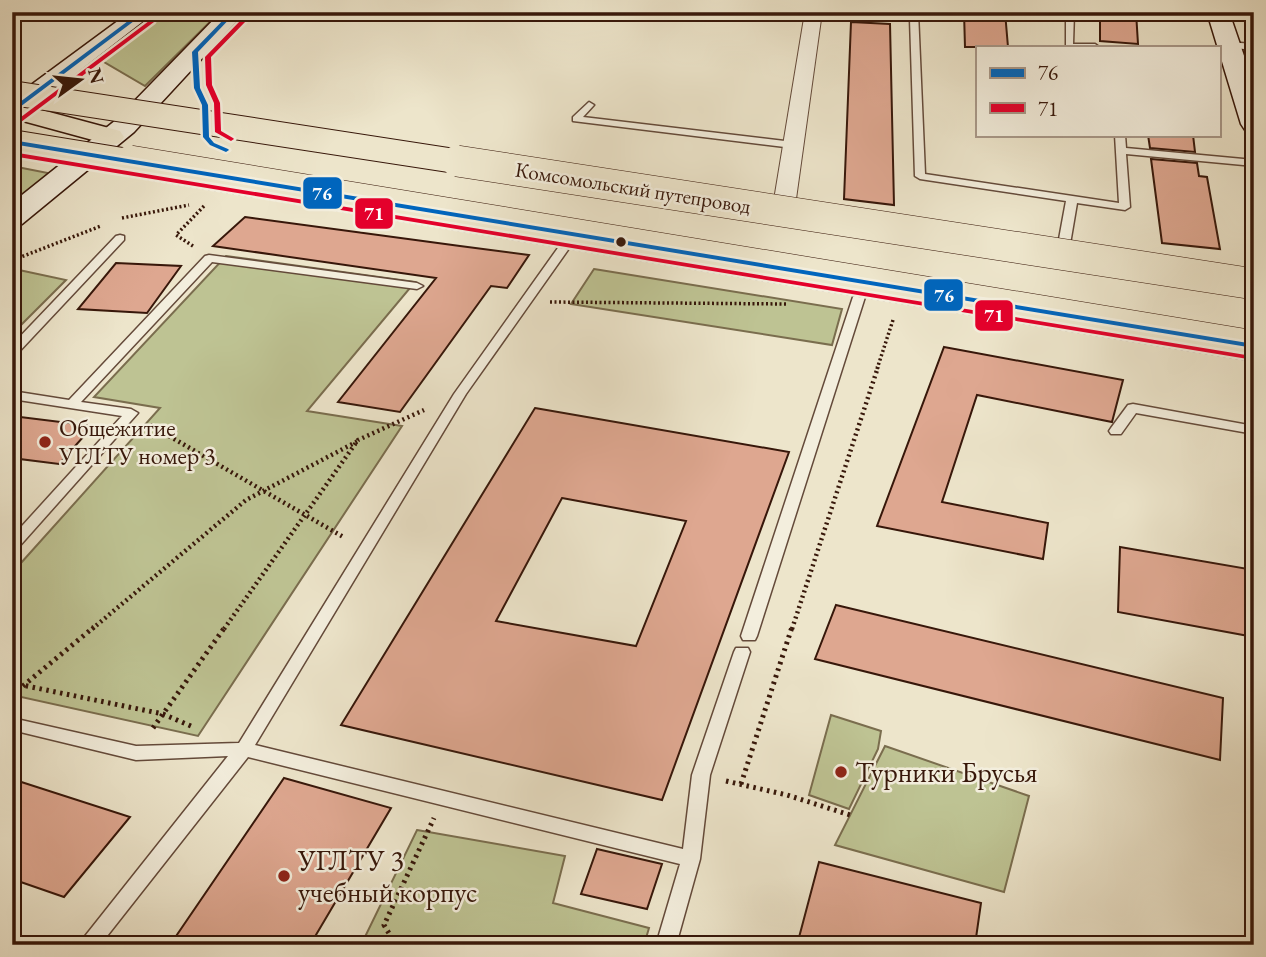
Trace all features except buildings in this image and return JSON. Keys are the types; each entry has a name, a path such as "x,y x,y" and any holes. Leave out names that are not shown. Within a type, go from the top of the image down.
{"main road":[{"path":"12,111 144,12"},
{"path":"1218,12 1225,52 1254,124"},
{"path":"12,218 154,98 233,13"},
{"name":"Комсомольский путепровод","path":"12,93 1254,284"},
{"path":"12,111 111,137"},
{"path":"12,142 1254,346"}],"street":[{"path":"784,206 814,12"}],"lane":[{"path":"814,12 914,14 920,176 1125,206 1120,136"},
{"path":"1069,46 1070,12"},
{"path":"1225,52 1254,47"},
{"path":"589,105 576,119 793,145"},
{"path":"1121,151 1254,163"},
{"path":"1063,250 1072,199"},
{"path":"12,352 120,238"},
{"path":"88,945 244,749 460,394 564,247"},
{"path":"72,404 209,258 418,286"},
{"path":"666,945 691,859 701,775 859,297"},
{"path":"12,395 131,414"},
{"path":"1116,431 1133,408 1254,430"},
{"path":"12,546 131,414"},
{"path":"12,724 136,753 244,749 691,859"}],"path":[{"path":"208,202 176,235 209,258"},
{"path":"525,301 786,304"},
{"path":"741,784 896,312"},
{"path":"12,695 246,500 358,440 460,394"},
{"path":"131,414 365,550"},
{"path":"136,753 358,440"},
{"path":"12,683 163,715 198,729"},
{"path":"701,775 850,815"},
{"path":"396,945 384,925 443,798"}],"green space":[{"path":"156,12 220,12 145,86 99,59"},
{"path":"12,166 53,174 12,206"},
{"path":"226,256 415,282 307,411 402,426 198,736 12,695 12,573 160,408 94,397"},
{"path":"594,269 842,309 832,345 571,304"},
{"path":"19,270 66,280 12,334 12,276"},
{"name":"Турники Брусья","path":"831,715 881,731 878,749 849,809 809,795"},
{"path":"885,746 1029,796 1004,892 835,845"},
{"path":"417,830 565,856 553,903 649,928 644,945 361,945"}],"transit line":[{"name":"76","path":"12,111 144,12"},
{"name":"76","path":"226,150 212,144 206,137 205,105 197,88 195,52 234,12"},
{"name":"71","path":"231,139 218,132 217,103 209,85 208,57 243,21"},
{"name":"71","path":"19,121 151,22"},
{"name":"76","path":"12,142 1254,346"},
{"name":"71","path":"12,154 1252,358"}],"place":[{"name":"Общежитие УГЛТУ номер 3","path":"45,442"},
{"name":"Турники Брусья","path":"841,772"},
{"name":"УГЛТУ 3 учебный корпус","path":"284,876"}]}
